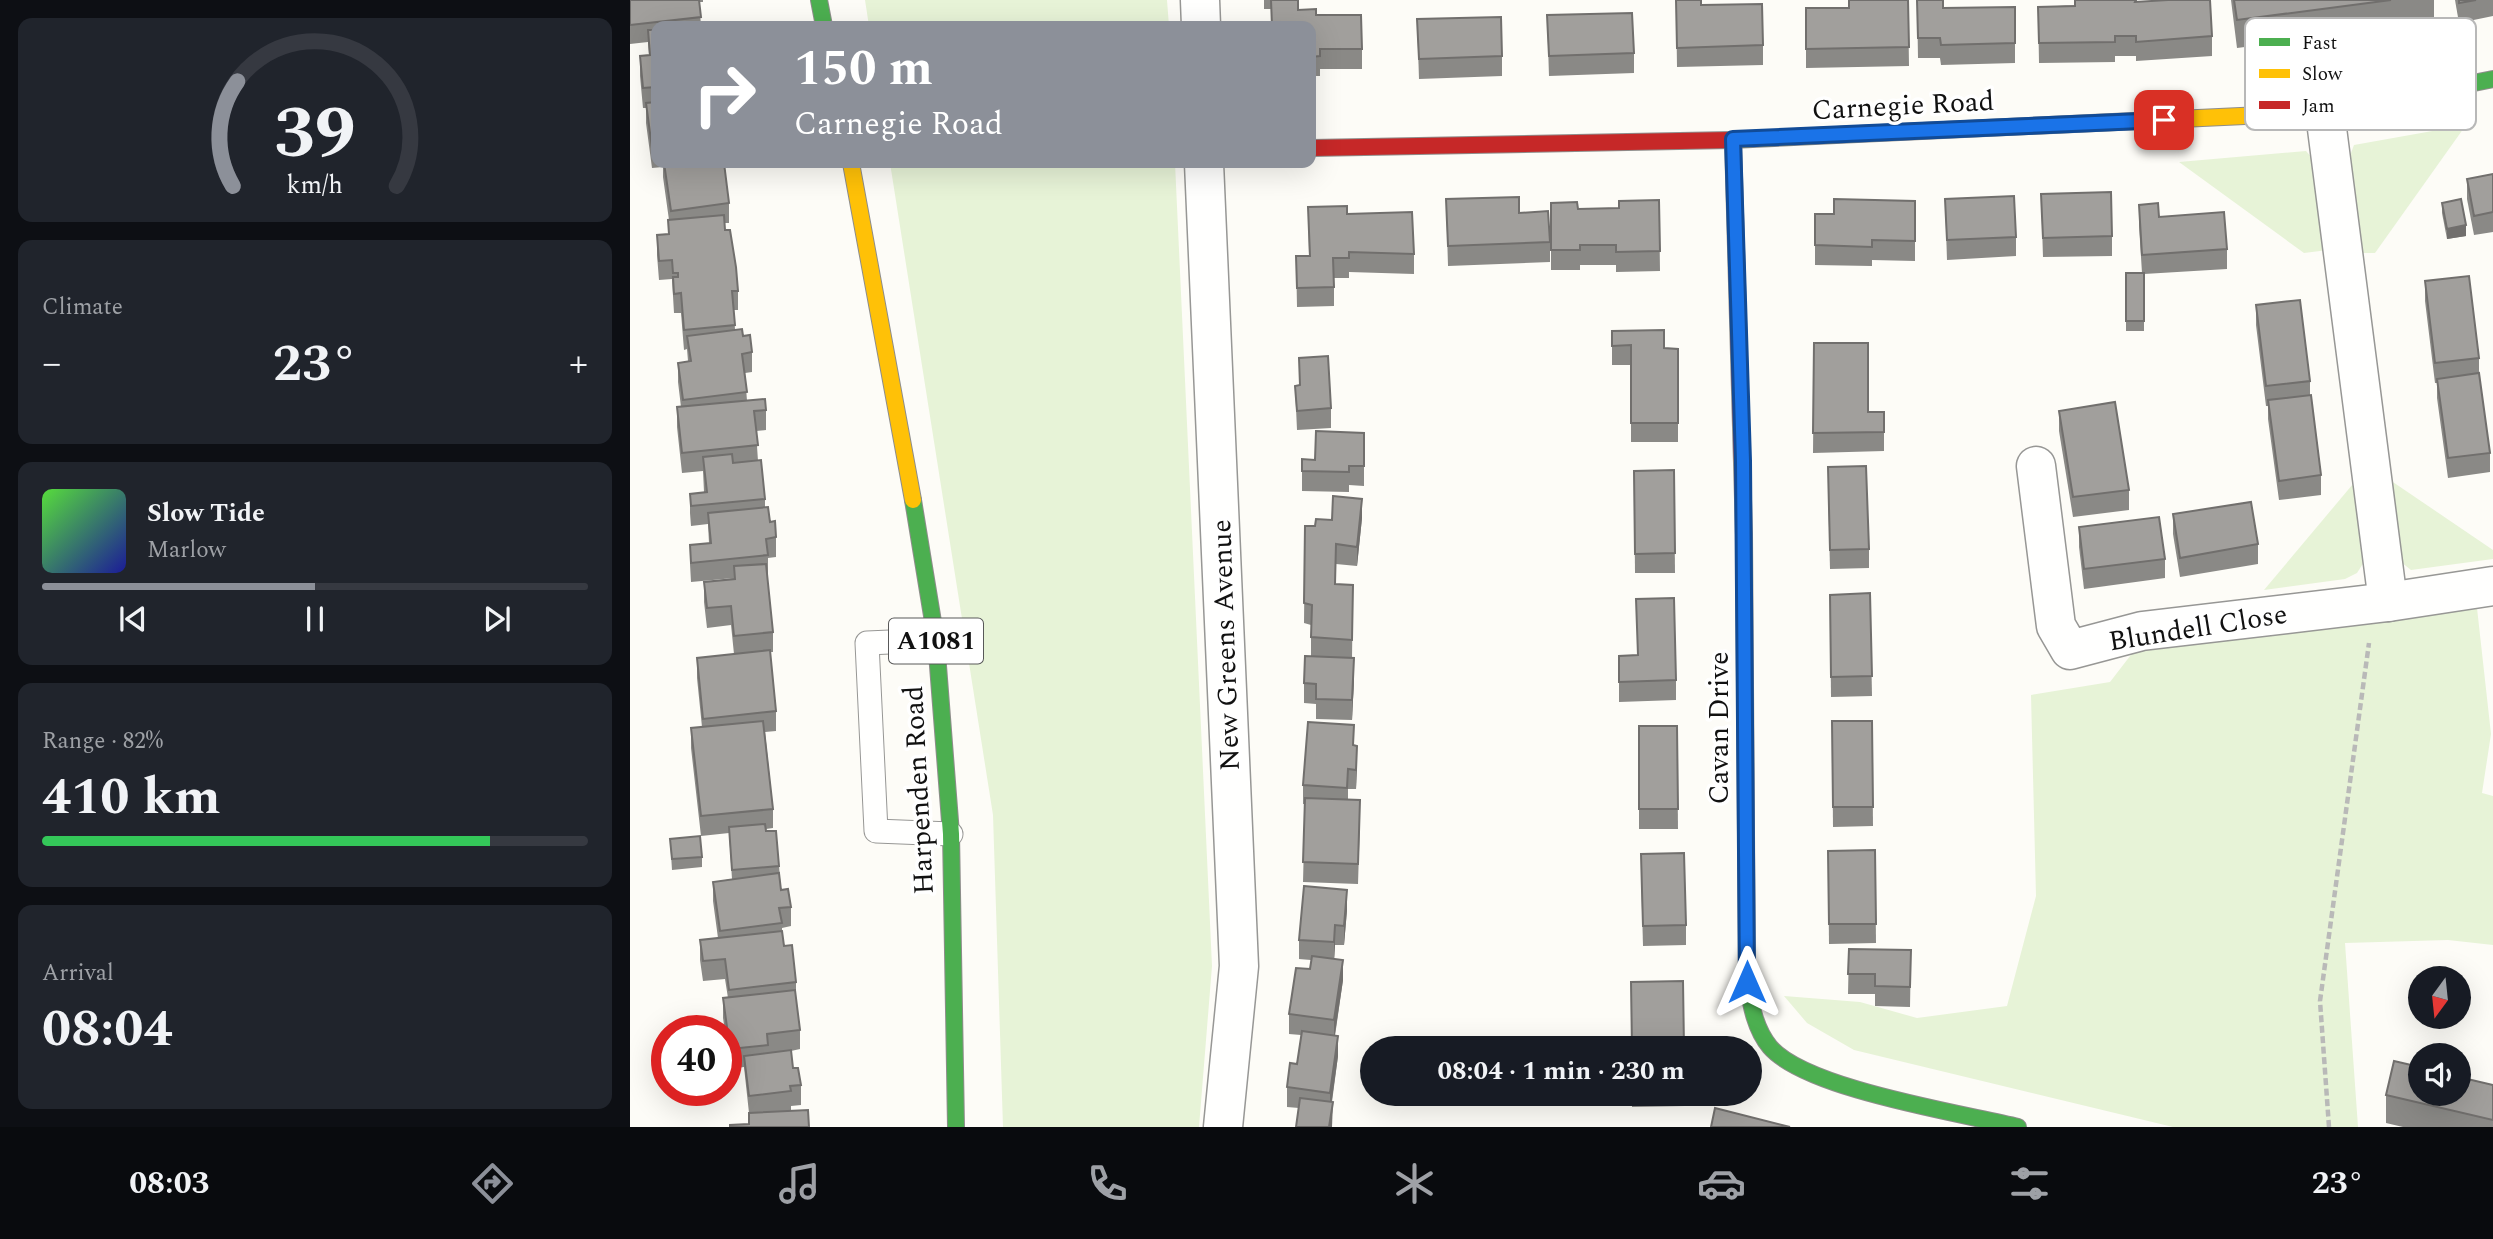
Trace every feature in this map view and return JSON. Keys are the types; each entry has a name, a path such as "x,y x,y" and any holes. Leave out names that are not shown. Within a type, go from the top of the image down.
{"street":[{"path":"819,0 823,21"},
{"path":"1200,0 1200,21"},
{"name":"Carnegie Road","path":"1316,148 1733,139 2245,117"},
{"path":"2327,130 2382,603"},
{"name":"Cavan Drive","path":"1733,139 1743,461 1747,968 1750,1008 1756,1027 1766,1044 1778,1057 1799,1071 1829,1082 2018,1127"},
{"name":"Harpenden Road","path":"851,168 900,421 936,640 951,834 956,1127"},
{"name":"New Greens Avenue","path":"1204,168 1239,967 1223,1127"},
{"name":"Blundell Close","path":"2036,466 2056,626 2070,650 2142,631 2382,603 2493,586"}],"lane":[{"path":"936,640 867,643 876,831 951,834"}],"path":[{"path":"2329,1127 2320,1001 2354,737 2382,603"}],"green space":[{"path":"865,0 1167,0 1169,21 868,21"},
{"path":"2438,130 2462,130 2375,253 2356,253 2348,161 2354,145"},
{"path":"2306,151 2313,159 2328,250 2304,253 2179,162"},
{"path":"891,168 1175,168 1212,966 1199,1127 1003,1127 993,815"},
{"path":"2384,476 2493,550 2493,559 2411,570 2401,562"},
{"path":"2358,478 2364,562 2357,573 2345,579 2264,590"},
{"path":"2477,608 2491,734 2482,793 2493,796 2493,945 2448,940 2345,943 2358,1127 2173,1127 1854,1050 1807,1023 1784,996 1860,1002 1917,1018 2007,1006 2036,896 2031,695 2110,682 2137,647"}],"building":[{"path":"630,0 699,0 701,17 630,25"},
{"path":"1271,0 1298,0 1298,10 1316,9 1316,15 1361,15 1362,49 1320,49 1320,56 1316,56 1316,21 1272,21"},
{"path":"1676,0 1701,0 1701,5 1762,4 1763,45 1677,48"},
{"path":"1849,0 1908,0 1909,47 1806,49 1806,8 1849,8"},
{"path":"1917,0 1943,0 1943,8 2015,7 2015,43 1941,45 1940,38 1918,38"},
{"path":"2075,0 2210,0 2212,36 2136,42 2136,36 2115,36 2115,42 2039,43 2038,7 2075,6"},
{"path":"2234,0 2391,0 2245,18 2237,20"},
{"path":"1632,13 1634,53 1549,56 1547,15"},
{"path":"1501,17 1502,56 1419,59 1417,19"},
{"path":"648,30 651,30 651,87 643,88 640,56 650,55"},
{"path":"651,102 651,140 646,103"},
{"path":"665,168 725,168 729,203 671,211"},
{"path":"2493,174 2493,212 2474,216 2467,179"},
{"path":"2111,192 2112,236 2043,238 2041,194"},
{"path":"2014,196 2016,237 1947,240 1945,199"},
{"path":"1519,197 1519,213 1548,211 1550,242 1448,246 1446,199"},
{"path":"1834,199 1915,201 1915,241 1872,240 1872,247 1815,245 1815,214 1834,214"},
{"path":"2461,199 2466,225 2447,229 2442,203"},
{"path":"1659,200 1660,251 1616,252 1616,245 1580,245 1580,250 1551,250 1551,203 1577,202 1578,209 1619,208 1619,201"},
{"path":"2158,203 2159,217 2224,212 2227,249 2142,255 2139,205"},
{"path":"1347,206 1347,214 1412,212 1414,254 1349,252 1349,258 1333,258 1334,287 1297,288 1296,256 1310,256 1308,207"},
{"path":"724,215 725,230 730,230 736,267 738,291 732,291 735,325 684,330 681,293 674,294 673,277 678,277 678,273 673,273 672,260 659,261 657,235 669,234 668,220"},
{"path":"2126,273 2144,273 2144,321 2126,321"},
{"path":"2469,276 2479,358 2435,363 2425,281"},
{"path":"2300,300 2310,381 2266,386 2256,305"},
{"path":"742,329 743,336 750,335 752,352 742,354 747,392 683,400 678,363 691,361 687,336"},
{"path":"1664,330 1664,348 1678,349 1678,423 1631,423 1631,345 1612,346 1612,331"},
{"path":"1814,343 1868,343 1868,412 1884,412 1884,432 1813,433"},
{"path":"1328,356 1331,408 1297,411 1295,386 1300,385 1299,358"},
{"path":"2479,373 2490,453 2448,458 2437,379"},
{"path":"2311,395 2321,475 2279,481 2268,400"},
{"path":"765,399 766,410 754,411 758,445 682,453 677,407"},
{"path":"2115,402 2129,490 2073,497 2059,411"},
{"path":"1316,431 1364,433 1364,466 1349,466 1349,472 1302,471 1302,459 1315,460"},
{"path":"732,454 733,463 761,460 765,499 691,506 690,494 707,492 703,457"},
{"path":"1866,466 1869,549 1830,550 1828,467"},
{"path":"1674,470 1675,553 1635,554 1634,471"},
{"path":"1333,496 1362,499 1357,547 1336,544 1335,584 1353,585 1352,640 1311,637 1312,605 1304,603 1305,526 1315,526 1316,519 1332,520"},
{"path":"2251,502 2258,544 2180,558 2173,514"},
{"path":"768,507 770,522 775,521 776,537 766,539 768,555 691,563 690,545 711,543 708,513"},
{"path":"2159,517 2165,559 2084,569 2079,527"},
{"path":"766,564 773,632 734,636 731,606 707,608 704,582 735,579 734,566"},
{"path":"1870,593 1872,676 1831,677 1830,595"},
{"path":"1674,598 1676,680 1619,682 1619,656 1638,655 1636,599"},
{"path":"770,650 776,711 703,719 697,658"},
{"path":"1305,656 1354,658 1352,700 1316,699 1316,684 1304,683"},
{"path":"763,721 773,809 701,816 691,728"},
{"path":"1832,721 1872,721 1873,807 1833,807"},
{"path":"1308,722 1354,725 1356,770 1348,769 1347,788 1303,785"},
{"path":"1639,726 1677,726 1678,809 1639,809"},
{"path":"1305,798 1360,800 1358,864 1303,862"},
{"path":"765,824 766,831 776,831 779,866 732,870 729,827"},
{"path":"700,836 702,857 672,859 670,839"},
{"path":"1875,850 1876,924 1829,924 1828,851"},
{"path":"1684,853 1686,925 1643,926 1641,854"},
{"path":"779,873 781,890 788,889 791,907 779,908 782,923 720,931 713,882"},
{"path":"1304,886 1347,890 1344,926 1335,925 1334,942 1299,940"},
{"path":"782,931 784,946 792,945 796,982 729,990 725,959 703,961 700,940"},
{"path":"1849,949 1911,950 1910,987 1875,986 1875,974 1848,974"},
{"path":"1312,956 1343,960 1334,1020 1289,1014 1296,968 1310,969"},
{"path":"1683,981 1684,1036 1632,1036 1631,982"},
{"path":"795,990 800,1030 767,1034 768,1045 742,1048 742,1015 725,1015 723,998"},
{"path":"1302,1031 1338,1036 1330,1093 1287,1087 1290,1063 1297,1064"},
{"path":"791,1050 793,1068 798,1068 801,1085 790,1086 791,1091 749,1096 744,1056"},
{"path":"2394,1061 2408,1064 2408,1100 2386,1095"},
{"path":"2471,1080 2493,1085 2493,1120 2433,1106 2471,1106"},
{"path":"1300,1098 1333,1102 1329,1127 1296,1127"},
{"path":"1715,1108 1790,1127 1711,1127"},
{"path":"808,1110 809,1127 730,1127 749,1124 749,1113"}],"traffic: fast":[{"path":"819,0 823,21"},
{"path":"2476,82 2493,79"},
{"path":"913,500 936,640 951,834 956,1127"},
{"path":"1744,535 1747,982 1757,1025 1770,1047 1789,1062 1816,1075 1886,1098 2018,1127"}],"traffic: slow":[{"path":"1731,140 2245,116"},
{"path":"852,168 913,500"}],"traffic: jam":[{"path":"1316,148 1731,140"},
{"path":"1733,140 1744,535"}],"route":[{"path":"1747,982 1743,461 1733,139 2164,120"}]}
